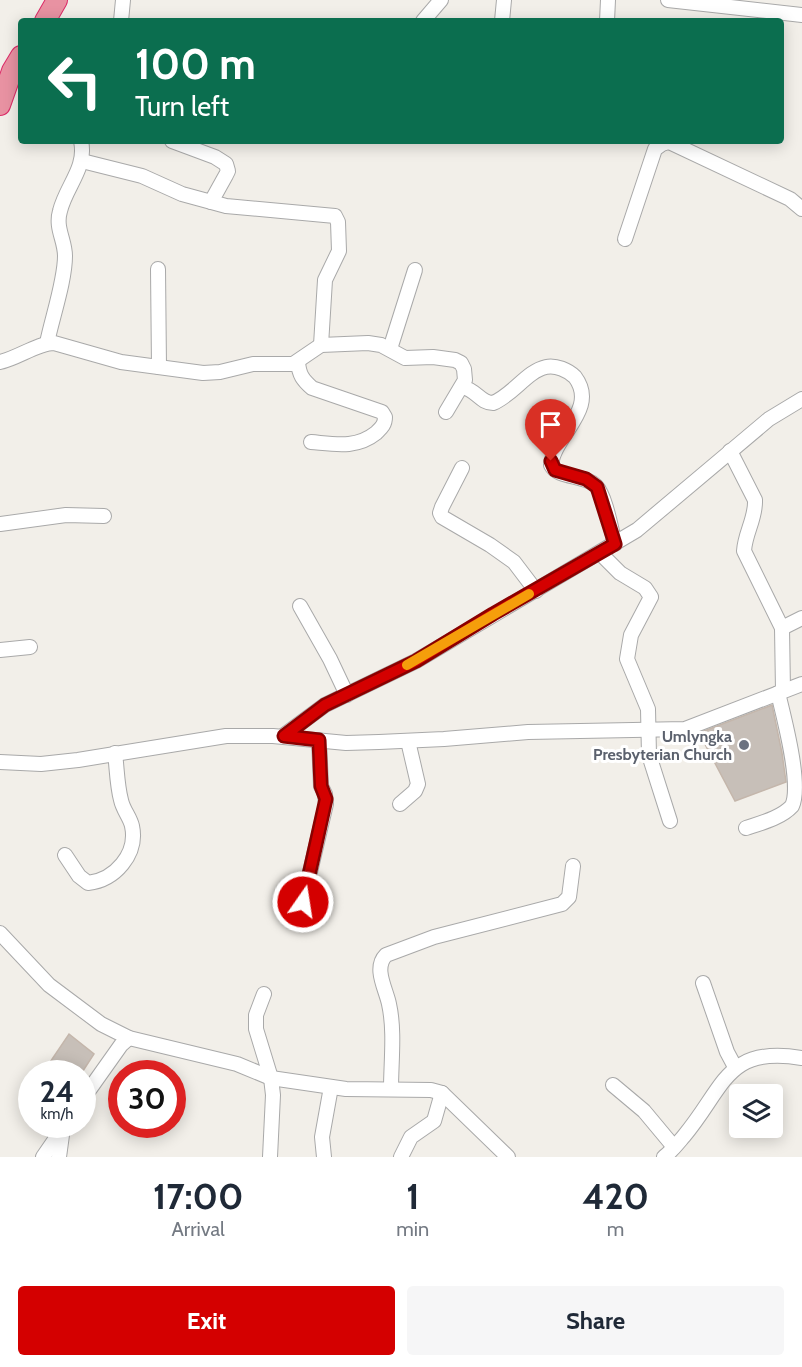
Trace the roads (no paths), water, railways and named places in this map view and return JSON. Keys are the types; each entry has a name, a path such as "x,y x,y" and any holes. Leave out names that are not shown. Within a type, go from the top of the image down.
{"highway":[{"path":"47,18 57,0"},
{"path":"0,105 18,61"}],"street":[{"path":"121,18 123,0"},
{"path":"426,18 441,0"},
{"path":"502,18 504,0"},
{"path":"607,18 608,0"},
{"path":"668,0 793,10"},
{"path":"47,343 64,269 64,247 57,223 59,211 82,161 81,144"},
{"path":"180,144 215,157 226,164 228,171 211,202"},
{"path":"625,239 656,149 662,144"},
{"path":"673,144 739,173 801,206"},
{"path":"82,161 142,176 182,194 226,206 331,214 337,218 339,251 325,280 321,345"},
{"path":"158,269 159,367"},
{"path":"390,349 415,270"},
{"path":"0,362 47,343 67,346 121,362 212,373 253,364 298,362 321,345 368,343 381,345 405,358 433,357 455,360 464,369 465,380 446,412"},
{"path":"298,362 298,371 303,380 312,388 382,412 386,417 383,426 374,435 354,444 311,442"},
{"path":"462,387 473,390 481,399 493,404 509,395 536,371 546,367 557,367 571,373 578,381 582,392 581,405 555,451 551,465 555,470 586,479 597,487 615,544"},
{"path":"284,736 311,714 416,661 637,530 769,419 802,399"},
{"path":"730,451 755,500 756,508 744,551 782,628 780,692 798,770 797,794 791,807 783,813 746,828"},
{"path":"462,468 442,507 440,513 442,517 514,562 536,591"},
{"path":"0,524 66,516 104,516"},
{"path":"600,553 620,573 645,588 651,597 631,635 627,651 630,668 648,709 649,755 670,821"},
{"path":"300,606 330,658 347,695"},
{"path":"782,628 802,618"},
{"path":"0,650 30,647"},
{"path":"0,762 41,764 226,736 284,736 346,742 408,741 519,732 685,729 780,692 800,689"},
{"path":"303,902 326,804 321,786 319,740"},
{"path":"400,804 415,791 418,784 408,741"},
{"path":"65,855 79,876 88,883 98,882 110,876 128,856 133,829 121,802 115,753"},
{"path":"391,1089 390,1006 380,972 382,959 386,955 434,937 562,904 569,897 573,866"},
{"path":"0,933 49,985 101,1024 129,1038 237,1064 271,1078 346,1089 431,1090 442,1093 508,1157"},
{"path":"703,983 727,1052 735,1067"},
{"path":"264,994 256,1015 256,1029 271,1078 273,1095 270,1157"},
{"path":"96,1080 121,1045 129,1038"},
{"path":"613,1085 644,1111 669,1152 697,1121 735,1067 746,1060 773,1054 802,1058"},
{"path":"324,1157 322,1137 330,1087"},
{"path":"401,1157 411,1137 434,1121 442,1093"},
{"path":"43,1157 57,1138"},
{"path":"59,1157 62,1138"}],"place":[{"name":"Umlyngka Presbyterian Church","path":"744,745"}]}
